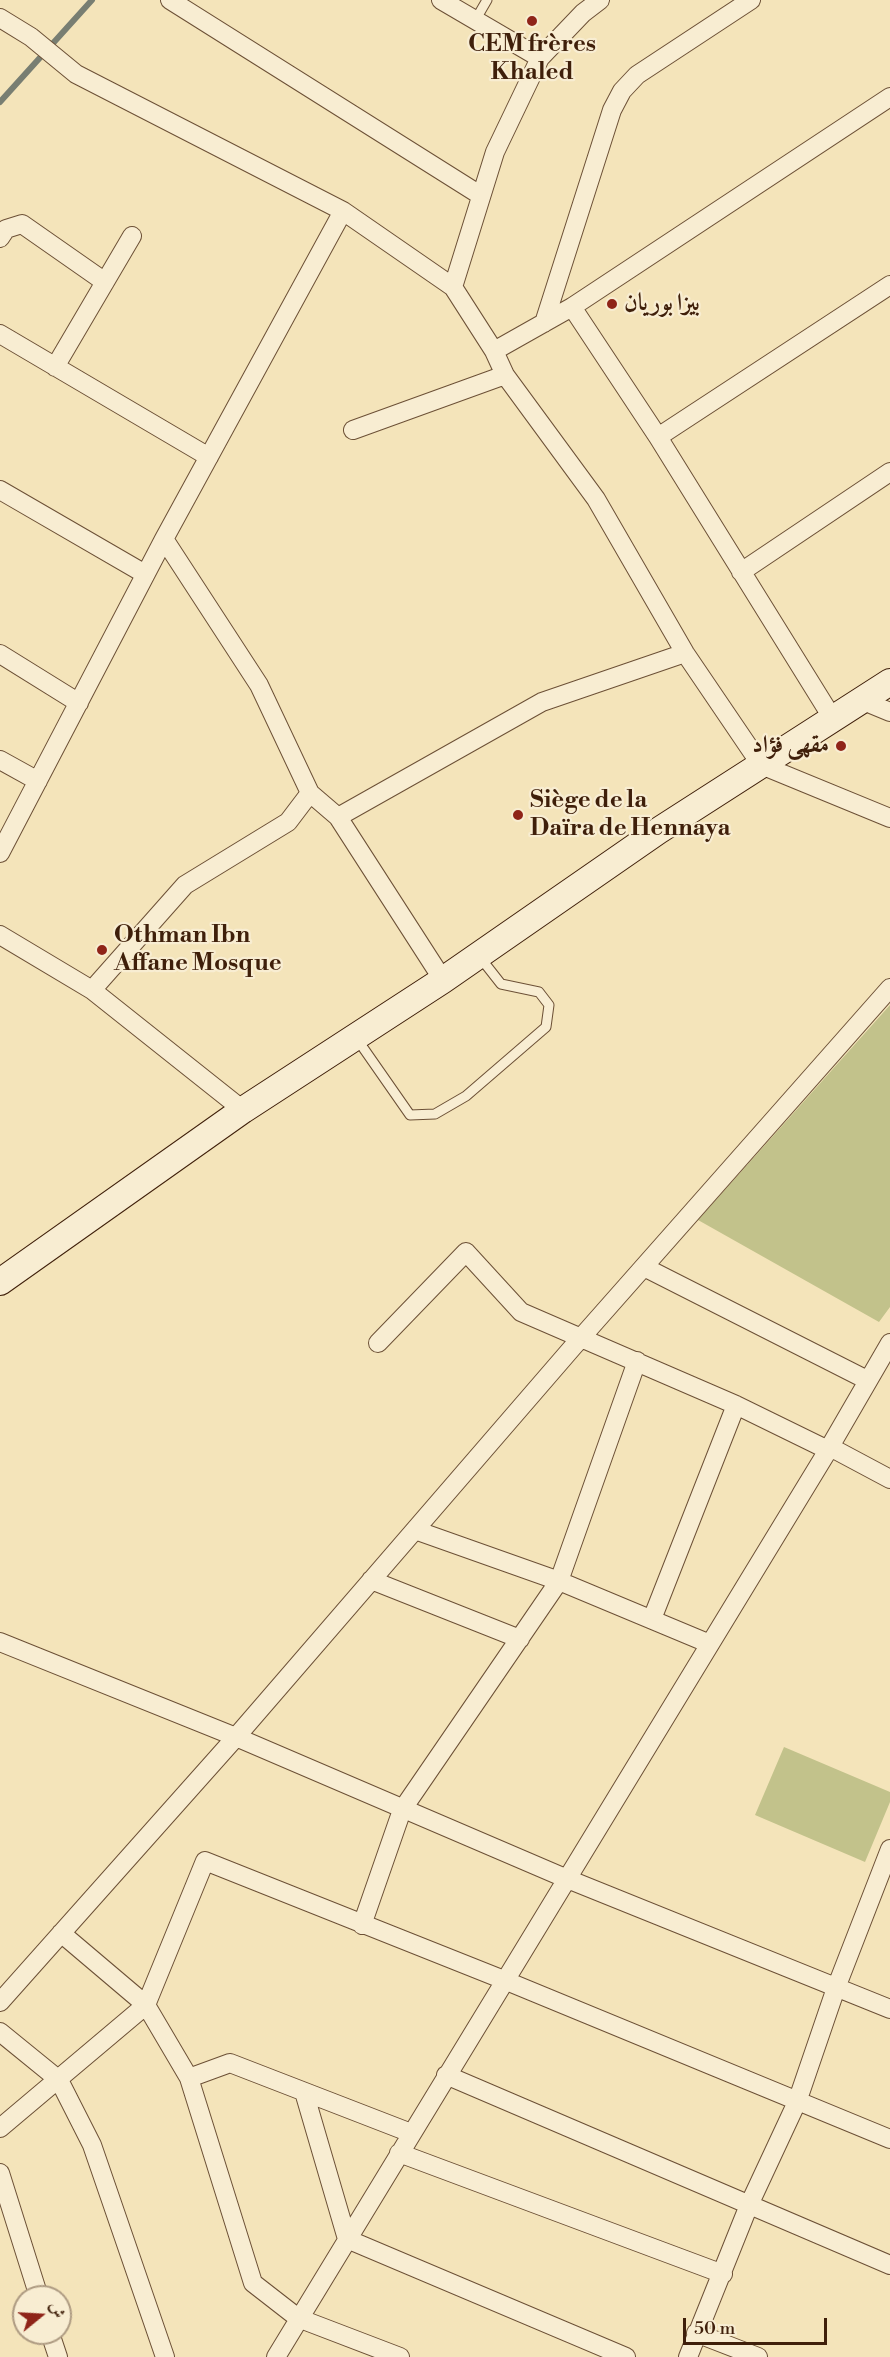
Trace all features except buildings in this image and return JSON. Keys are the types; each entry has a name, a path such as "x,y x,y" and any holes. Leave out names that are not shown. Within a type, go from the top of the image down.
{"main road":[{"path":"0,1282 243,1110 479,956 657,831 890,682"}],"street":[{"path":"170,0 480,195"},
{"path":"441,0 540,58"},
{"path":"453,287 495,152 540,58 583,13 600,0"},
{"path":"544,323 612,111 621,91 637,75 751,0"},
{"path":"0,18 31,37 76,74 343,211 453,287 494,351 505,375 596,498 685,653 761,765 890,818"},
{"path":"494,351 572,308 890,98"},
{"path":"0,853 145,574 343,211"},
{"path":"0,238 6,229 22,224 105,282"},
{"path":"55,366 132,237"},
{"path":"658,436 890,285"},
{"path":"572,308 658,436 833,719"},
{"path":"0,334 209,456"},
{"path":"353,430 505,375"},
{"path":"741,572 890,472"},
{"path":"0,490 145,574"},
{"path":"164,539 259,685 310,793 338,817 443,980"},
{"path":"338,817 542,702 685,653"},
{"path":"0,654 78,703"},
{"path":"861,700 890,712"},
{"path":"0,760 38,781"},
{"path":"92,990 184,885 288,822 310,793"},
{"path":"0,935 92,990 243,1110"},
{"path":"0,2002 236,1737 582,1337 890,988"},
{"path":"378,1343 466,1252 521,1312 736,1405 890,1479"},
{"path":"644,1267 867,1380"},
{"path":"276,2357 829,1449 890,1343"},
{"path":"362,1925 402,1810 559,1581 637,1361"},
{"path":"652,1619 736,1405"},
{"path":"415,1530 559,1581 710,1644"},
{"path":"371,1580 520,1639"},
{"path":"0,1642 236,1737 402,1810 566,1878 890,2009"},
{"path":"688,2357 696,2333 723,2274 748,2205 797,2102 836,1988 890,1849"},
{"path":"0,2128 146,2006 205,1861 504,1980 890,2139"},
{"path":"61,1933 146,2006 189,2078 253,2283 298,2318 400,2357"},
{"path":"0,2032 59,2080 92,2145 165,2357"},
{"path":"189,2078 230,2063 411,2133"},
{"path":"447,2075 890,2265"},
{"path":"304,2092 347,2239"},
{"path":"399,2153 723,2274"},
{"path":"0,2173 35,2285"},
{"path":"347,2239 626,2357"},
{"path":"696,2333 758,2357"}],"lane":[{"path":"476,20 487,0"},
{"path":"356,1037 410,1115 435,1114 466,1096 546,1027 549,1005 539,992 501,984 479,956"}],"green space":[{"path":"890,1005 890,1307 879,1322 698,1220"},
{"path":"784,1747 890,1792 890,1802 865,1862 755,1815"}],"waterway":[{"path":"0,102 92,0"}],"place":[{"name":"CEM frères Khaled","path":"532,21"},
{"name":"بيزا بوريان","path":"612,304"},
{"name":"مقهى فؤاد","path":"841,746"},
{"name":"Siège de la Daïra de Hennaya","path":"518,815"},
{"name":"Othman Ibn Affane Mosque","path":"102,950"}]}
